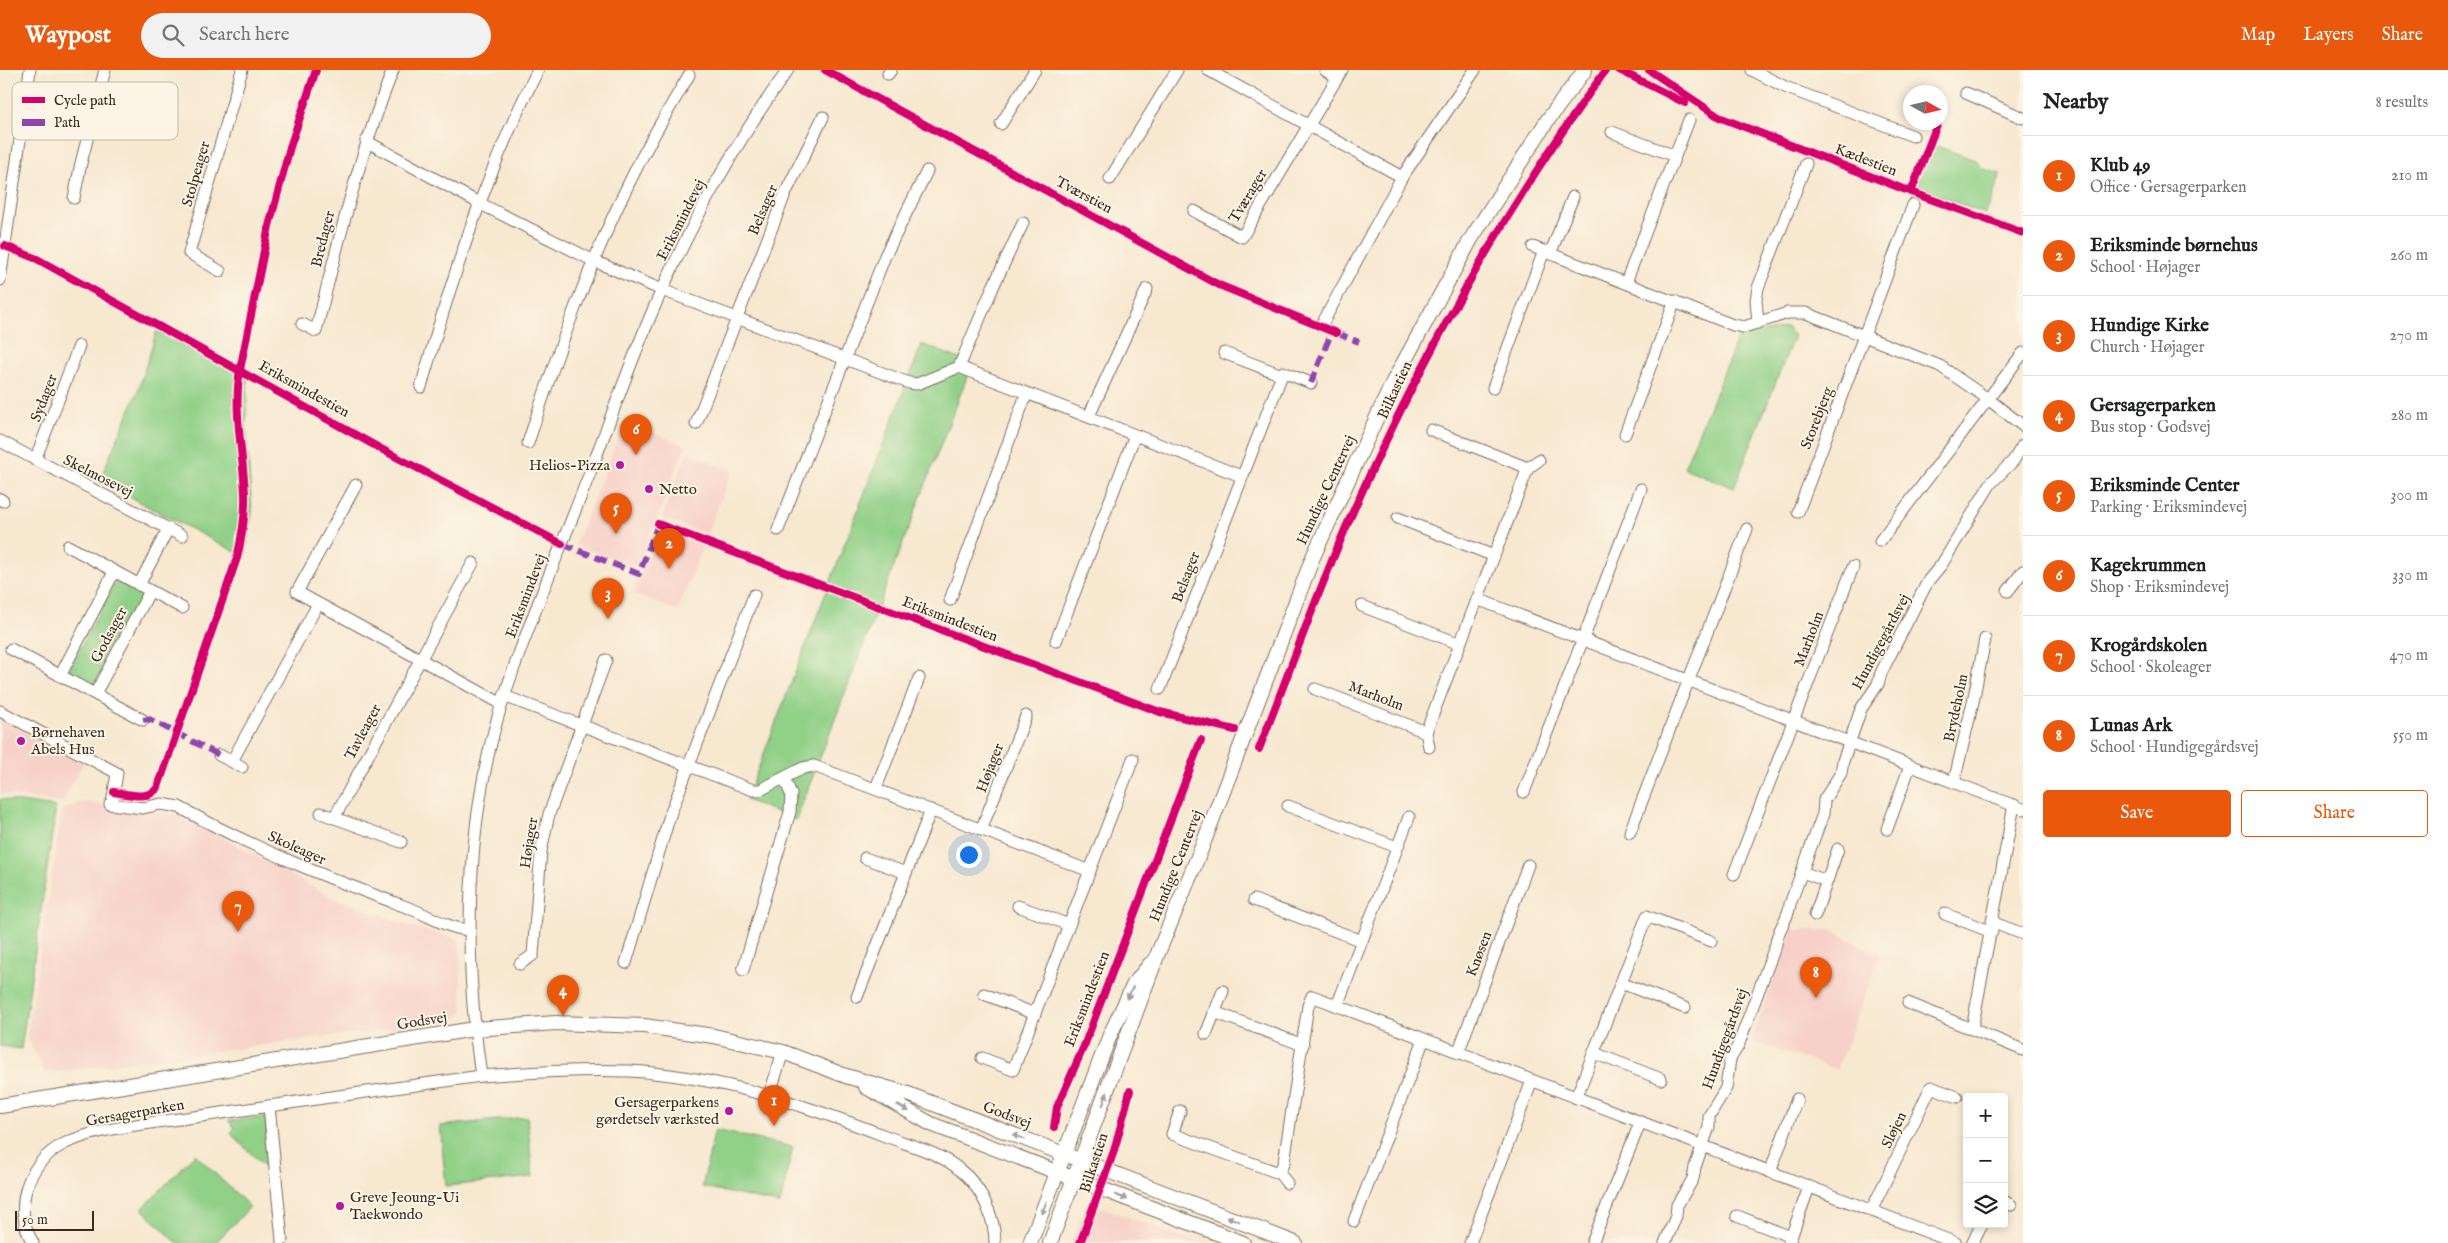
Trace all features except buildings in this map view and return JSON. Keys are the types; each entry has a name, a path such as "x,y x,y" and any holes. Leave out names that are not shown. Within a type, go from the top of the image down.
{"street":[{"name":"Stolpeager","path":"220,271 190,253 242,70"},
{"name":"Bredager","path":"302,324 316,331 343,220 366,142 392,70"},
{"path":"421,387 453,277 479,203 518,108 538,70"},
{"name":"Eriksmindevej","path":"474,1029 469,930 472,869 486,769 503,700 662,290 731,156 788,70"},
{"path":"1001,124 1035,70"},
{"path":"1110,180 1177,70"},
{"path":"1208,70 1402,177"},
{"name":"Tværager","path":"1194,212 1242,237 1340,74 1325,70"},
{"path":"1321,326 1402,177 1476,70"},
{"name":"Hundige Centervej","path":"1050,1243 1158,953 1200,852 1313,557 1394,382 1471,239 1547,121 1585,70"},
{"path":"1752,70 1785,86 1913,136"},
{"path":"528,443 561,343 594,262 635,171 689,74"},
{"path":"1966,93 2023,118"},
{"name":"Belsager","path":"696,424 735,317 785,194 823,117"},
{"path":"1626,282 1689,120"},
{"path":"1612,132 1675,156"},
{"path":"0,280 6,193 16,140"},
{"path":"74,198 87,140"},
{"path":"366,142 594,262 662,290 909,383 917,384 959,368 1026,395 1089,416 1241,476"},
{"path":"1758,324 1756,300 1758,288 1806,164"},
{"path":"778,530 846,360 885,256 926,171"},
{"path":"1492,388 1542,250 1572,197"},
{"name":"Storebjerg","path":"1798,512 1913,205"},
{"path":"959,368 993,287 1023,224"},
{"path":"1542,250 1733,325 1758,324 1788,313 1806,313 1940,366 2023,426"},
{"path":"1089,416 1146,289"},
{"path":"1625,434 1675,301"},
{"name":"Sydager","path":"35,460 80,346"},
{"path":"1224,353 1282,375 1283,372 1311,383"},
{"path":"1880,541 2023,353"},
{"name":"Belsager","path":"1160,689 1241,476 1282,375"},
{"path":"950,600 1026,395"},
{"path":"1430,430 1528,468"},
{"path":"1056,641 1135,434"},
{"name":"Skelmosevej","path":"0,441 182,536"},
{"name":"Hundigegårdsvej","path":"1666,1243 1676,1216 1677,1205 1693,1179 1709,1127 1710,1116 1726,1088 1730,1059 1738,1046 1772,953 1776,933 1789,914 1790,904 1823,814 1824,800 1841,773 1842,761 1861,709 1878,684 1881,673 1928,581 1942,564 1991,483 2013,461 2023,445"},
{"path":"1429,747 1426,732 1528,468 1538,460"},
{"path":"356,484 297,592 419,660 503,700 581,724 688,766 756,790 803,768 814,766 1090,871"},
{"path":"1524,792 1641,489"},
{"path":"1398,518 1494,556"},
{"path":"1630,832 1747,528"},
{"path":"139,585 168,529"},
{"path":"68,546 182,608"},
{"name":"Tavleager","path":"334,818 473,563"},
{"name":"Marholm","path":"1734,874 1853,567"},
{"path":"2008,591 2023,571"},
{"name":"Godsager","path":"60,676 114,572"},
{"name":"Godsager","path":"94,694 150,590"},
{"path":"626,963 670,815 754,595"},
{"path":"1477,599 1793,722 2019,807 1972,1029"},
{"path":"219,755 237,764 318,604"},
{"path":"1362,606 1460,644"},
{"name":"Brydeholm","path":"1954,782 1973,702 1985,639"},
{"path":"11,649 143,720"},
{"name":"Højager","path":"520,964 533,955 541,851 549,814 606,660"},
{"path":"876,788 919,678"},
{"name":"Marholm","path":"1315,689 1426,732"},
{"name":"Skoleager","path":"0,711 117,773 111,804 144,808 161,804 179,807 214,827 286,861 420,912 447,925 469,930"},
{"name":"Højager","path":"981,830 1026,716"},
{"path":"982,1058 1013,1070 1133,759"},
{"path":"1887,829 1910,766"},
{"path":"743,970 790,812 790,794 784,778"},
{"path":"1288,806 1397,847"},
{"path":"857,997 931,810"},
{"path":"321,813 401,842"},
{"path":"1337,1006 1409,817"},
{"path":"1815,915 1838,849"},
{"path":"865,858 906,873"},
{"name":"Knøsen","path":"1458,1053 1528,865"},
{"path":"1802,872 1827,881"},
{"path":"1254,900 1362,941"},
{"path":"1018,906 1069,925"},
{"path":"1945,914 2023,934"},
{"path":"1576,1098 1646,916 1711,941"},
{"name":"Hundige Centervej","path":"1030,1243 1110,1035 1134,984 1158,953"},
{"path":"1621,983 1685,1008"},
{"path":"1206,1034 1223,991"},
{"path":"984,994 1035,1014"},
{"path":"1280,1173 1284,1162 1308,1006 1312,996 1956,1243"},
{"path":"1908,1003 2023,1050"},
{"path":"1214,1012 1303,1045"},
{"name":"Godsvej","path":"0,1106 474,1029 556,1023 644,1026 714,1036 783,1052 846,1076 908,1094 1295,1243"},
{"path":"474,1029 481,1076"},
{"path":"1354,1221 1424,1039"},
{"path":"769,1096 783,1052"},
{"path":"1594,1053 1661,1079"},
{"name":"Gersagerparken","path":"33,1243 24,1224 23,1208 26,1190 32,1173 44,1158 63,1144 89,1135 268,1106 481,1076 532,1072 629,1071 692,1079 769,1096 823,1112 943,1158 961,1170 984,1201 991,1218 994,1243"},
{"name":"Godsvej","path":"846,1076 931,1124 1243,1243"},
{"path":"1470,1243 1532,1081"},
{"name":"Sløjen","path":"1871,1211 1932,1087 1957,1097"},
{"path":"1770,1172 1797,1099"},
{"path":"268,1106 282,1240"},
{"path":"1180,1111 1172,1134 1280,1173 1287,1183"},
{"path":"1592,1243 1640,1123"},
{"path":"1737,1216 1790,1240 1809,1187"},
{"path":"1972,1243 1980,1228"}],"shaded area":[{"path":"625,421 686,446 637,567 575,545"},
{"path":"687,453 732,471 707,534 662,518"},
{"path":"660,526 704,543 678,611 634,594"},
{"name":"Børnehaven Abels Hus","path":"0,718 83,763 62,803 0,794"},
{"path":"84,802 179,815 328,895 406,925 459,939 463,1013 452,1021 45,1073 27,1036 62,809"},
{"path":"1792,930 1832,930 1880,955 1837,1070 1751,1041"},
{"path":"1088,1202 1197,1243 1071,1243"}],"green space":[{"path":"1934,145 1975,160 1984,169 2001,174 1986,214 1916,188"},
{"path":"1787,327 1794,336 1734,488 1684,468 1738,338"},
{"path":"157,330 248,378 246,424 252,512 245,557 99,481 138,391"},
{"path":"922,344 972,364 796,820 746,800"},
{"path":"120,581 139,590 142,597 94,685 82,683 75,680 68,671 115,583"},
{"path":"0,799 56,807 21,1049 0,1046"},
{"path":"265,1117 272,1174 230,1133 235,1128 228,1121"},
{"path":"527,1117 533,1177 446,1186 440,1126"},
{"path":"715,1130 793,1147 780,1204 702,1187"},
{"path":"195,1154 250,1207 215,1243 177,1243 142,1209"}],"marked path":[{"path":"1311,383 1332,331"},
{"path":"1336,333 1359,342"},
{"path":"562,544 639,574 658,524"},
{"path":"143,720 149,719 219,755"}],"cycle path":[{"path":"114,792 144,795 149,794 158,787 237,558 245,502 238,416 240,370 269,226 290,147 316,70"},
{"name":"Tværstien","path":"825,70 1219,285 1336,333"},
{"name":"Bilkastien","path":"1259,749 1315,603 1351,516 1406,400 1466,286 1499,231 1533,176 1606,70"},
{"path":"1619,70 1685,103"},
{"name":"Kædestien","path":"1649,70 1719,117 1911,192 2023,233"},
{"path":"1911,192 1935,130"},
{"name":"Eriksmindestien","path":"5,246 37,259 383,450 562,544"},
{"name":"Eriksmindestien","path":"658,524 1160,712 1235,730"},
{"name":"Eriksmindestien","path":"1054,1127 1057,1107 1084,1046 1201,740"},
{"name":"Bilkastien","path":"1080,1243 1114,1151 1130,1091"}],"place":[{"name":"Kagekrummen","path":"636,455"},
{"name":"Helios-Pizza","path":"620,465"},
{"name":"Netto","path":"649,489"},
{"name":"Eriksminde Center","path":"616,534"},
{"name":"Eriksminde børnehus","path":"669,569"},
{"name":"Hundige Kirke","path":"608,619"},
{"name":"Børnehaven Abels Hus","path":"21,741"},
{"name":"Krogårdskolen","path":"238,932"},
{"name":"Lunas Ark","path":"1816,998"},
{"name":"Gersagerparken","path":"563,1016"},
{"name":"Gersagerparkens gørdetselv værksted","path":"729,1111"},
{"name":"Klub 49","path":"774,1126"},
{"name":"Greve Jeoung-Ui Taekwondo","path":"340,1206"}]}
